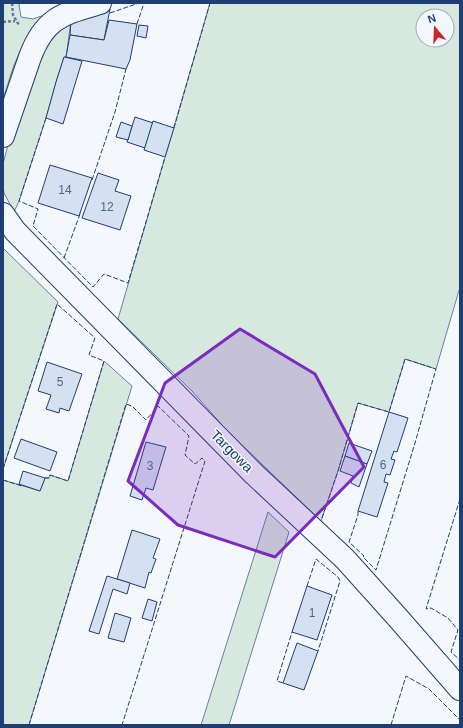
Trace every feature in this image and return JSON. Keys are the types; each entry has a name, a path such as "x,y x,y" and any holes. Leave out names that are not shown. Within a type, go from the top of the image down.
{"street":[{"path":"3,136 35,44 46,28 58,17 100,3"},
{"name":"Targowa","path":"3,214 16,231 254,474 345,559 460,689"}],"path":[{"path":"3,22 16,20"}],"highlighted area":[{"path":"240,329 315,374 364,467 275,557 178,525 128,481 165,383"}],"shaded area":[{"path":"3,3 20,3 21,17 33,19 50,13 24,43 14,65 3,99"},
{"path":"210,3 460,3 460,287 436,369 405,359 389,412 358,403 338,471 321,521 222,425 193,392 118,319"},
{"path":"71,21 66,57 64,57 46,118 14,212 4,193 3,186 3,164 10,137 48,37"},
{"path":"3,248 58,302 3,469"},
{"path":"104,361 132,386 29,725 3,725 3,480 40,491 45,478 49,478 50,475 68,481"},
{"path":"268,512 289,532 229,725 201,725"}],"building":[{"path":"110,9 104,40 70,35 71,21"},
{"path":"109,20 137,24 130,60 126,69 66,57 70,35 104,40"},
{"path":"139,25 148,26 146,38 137,36"},
{"path":"64,57 82,61 63,124 46,118"},
{"path":"135,117 153,123 145,148 127,142"},
{"path":"153,121 174,128 165,157 144,150"},
{"path":"121,122 132,126 128,140 116,137"},
{"path":"50,165 92,178 79,216 38,203"},
{"path":"98,173 119,180 115,191 131,196 120,230 82,218"},
{"path":"47,362 82,374 69,411 60,408 59,413 46,409 51,395 38,391"},
{"path":"389,412 408,418 397,452 394,451 391,459 395,460 390,475 386,474 384,482 388,483 377,517 358,511"},
{"path":"21,439 57,452 50,471 14,458"},
{"path":"146,442 166,447 153,490 146,488 142,500 130,496"},
{"path":"349,443 372,451 367,464 345,456"},
{"path":"345,456 367,464 359,487 351,483 353,476 340,471"},
{"path":"23,471 45,478 40,491 19,484"},
{"path":"132,530 160,539 153,558 156,559 151,573 149,572 145,588 117,579"},
{"path":"107,576 130,583 127,594 113,589 99,634 89,631"},
{"path":"307,586 332,595 317,640 292,632"},
{"path":"148,599 157,602 152,621 142,618"},
{"path":"115,613 131,618 124,642 108,638"},
{"path":"297,643 318,651 304,690 283,683"}],"fence":[{"path":"110,13 139,3"},
{"path":"137,24 144,3"},
{"path":"174,128 210,3"},
{"path":"92,180 115,112 126,69"},
{"path":"46,118 19,201 38,209 33,226 93,287 104,274 128,283 165,157"},
{"path":"64,258 80,214"},
{"path":"3,469 57,304 95,338 89,355 104,361 68,481 50,475 49,478 45,478"},
{"path":"322,518 338,471 358,403 389,412 405,359 436,369 376,570 349,542 358,511"},
{"path":"29,725 126,404 132,406 146,420 158,406 189,436 185,455 195,464 202,458 205,461 122,725"},
{"path":"3,480 22,486"},
{"path":"460,499 426,609 431,608 448,618 458,630 451,652 460,660"},
{"path":"307,586 316,559 338,577 340,581 318,651"},
{"path":"283,683 277,681 292,632"},
{"path":"391,725 406,676 429,689 460,720"}]}
